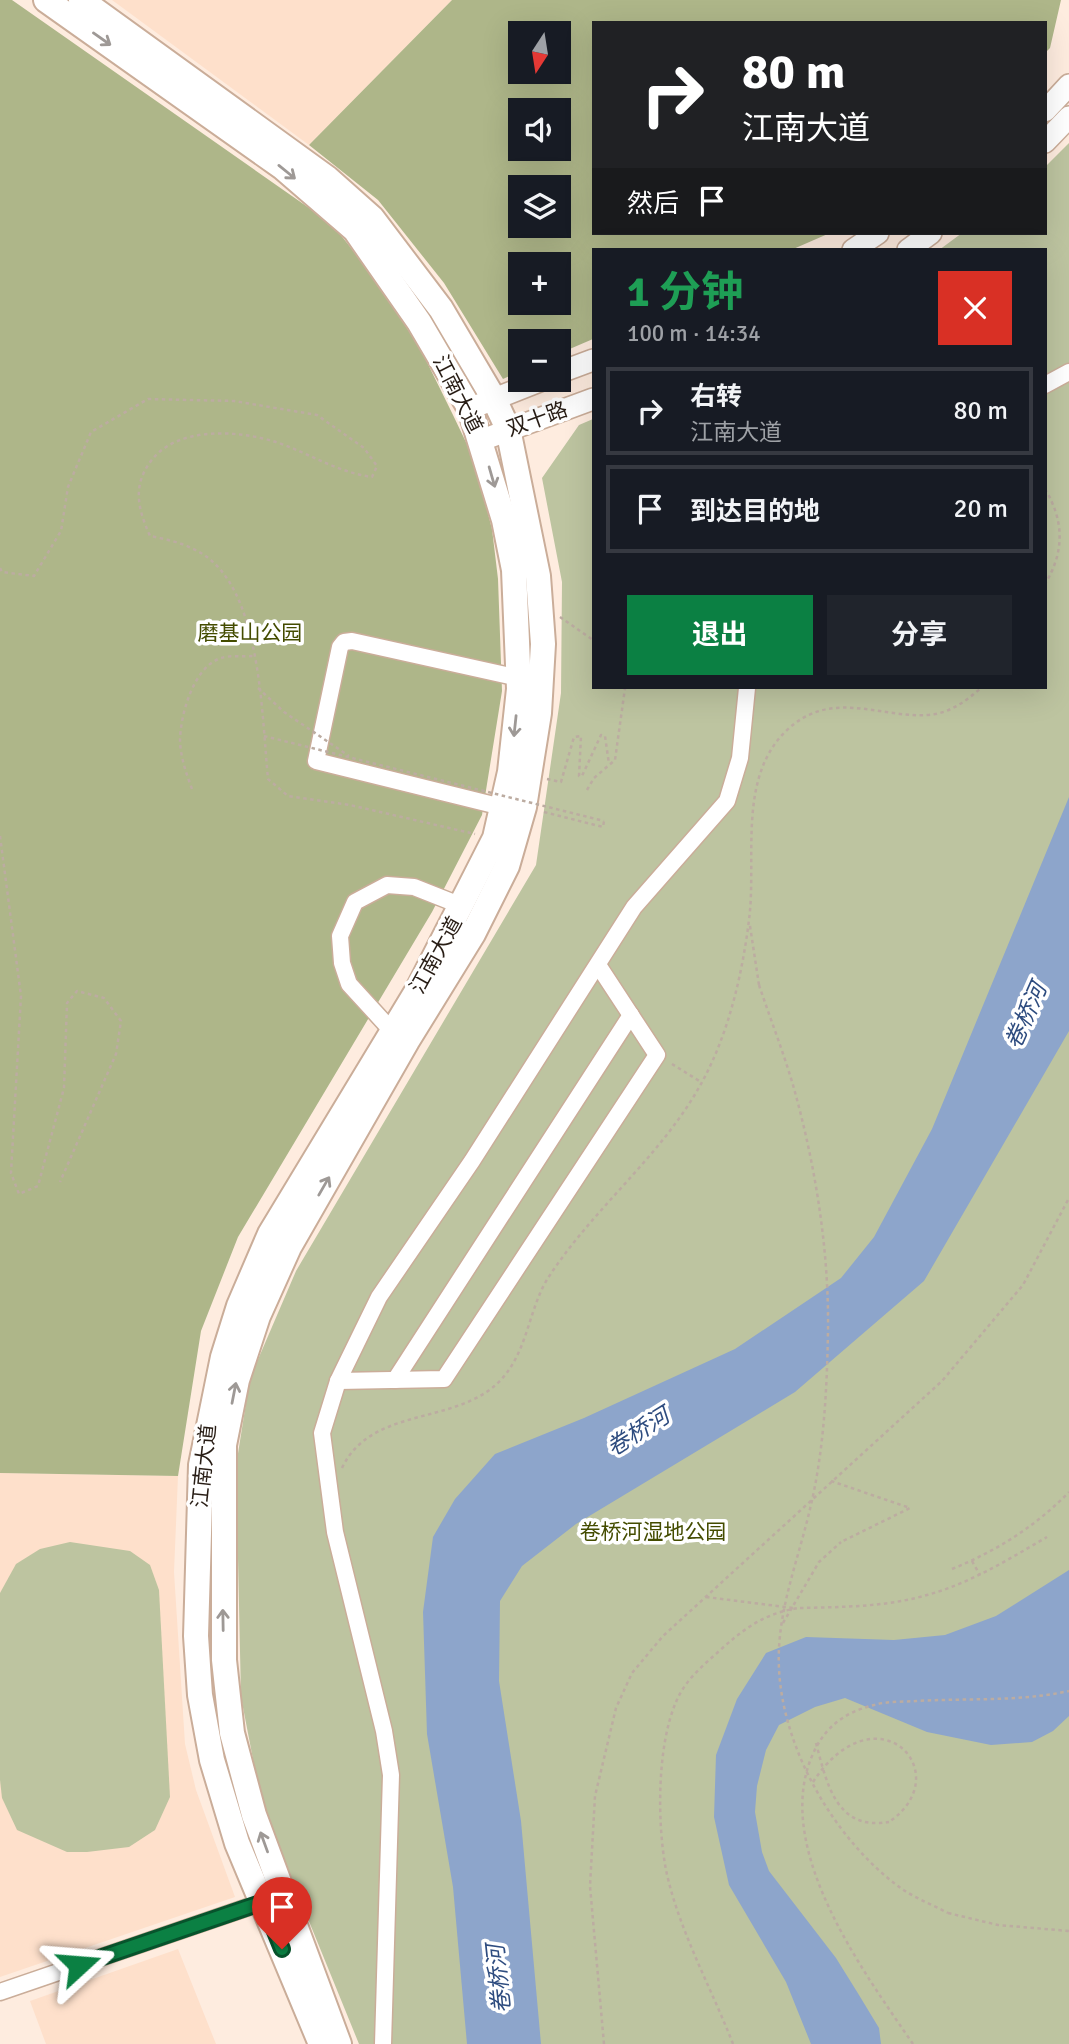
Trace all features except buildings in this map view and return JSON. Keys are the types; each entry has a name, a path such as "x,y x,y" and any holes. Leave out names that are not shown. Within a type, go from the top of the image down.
{"highway":[{"name":"江南大道","path":"46,0 282,167 355,230 419,322 470,409 482,439 514,570 519,678 510,772 513,807 507,866 473,934 407,1041 289,1247 258,1316 237,1380 224,1445 224,1660 232,1733 254,1815 339,2044"},
{"name":"江南大道","path":"81,0 327,178 372,218 441,309 494,399 508,429 529,523 540,603 543,644 539,713 530,775 462,906 392,1031 270,1234 239,1306 223,1357 201,1465 196,1557 200,1695 212,1760 234,1831 321,2044"}],"main road":[{"path":"1047,109 1069,85"},
{"path":"1047,140 1069,117"},
{"path":"856,248 875,235"},
{"path":"911,248 928,235"},
{"name":"双十路","path":"571,368 592,360"},
{"name":"双十路","path":"470,409 512,392"},
{"name":"双十路","path":"482,439 592,399"}],"street":[{"path":"1047,384 1069,372"},
{"path":"513,807 323,766 316,761 340,647 344,642 352,641 519,678"},
{"path":"383,2044 391,1775 333,1520 321,1433 338,1381 379,1297 472,1161 634,907 727,801 740,758 747,689"},
{"path":"392,1031 349,984 342,963 340,936 355,902 387,885 414,887 462,906"},
{"path":"338,1381 444,1379 657,1055 598,965"},
{"path":"394,1380 631,1015"},
{"path":"0,1992 263,1902"}],"path":[{"path":"0,568 2,572 34,576 61,531 68,488 91,432 148,399 234,401 317,415 364,447 377,466 372,478 349,474 277,442 246,436 199,435 162,447 142,474 138,508 150,536 177,541 214,562 241,601 258,688 268,779 288,796 350,805 495,838"},
{"path":"1047,493 1058,518 1061,545 1056,565 1047,581"},
{"path":"540,603 592,638"},
{"path":"192,789 183,763 180,740 187,703 200,675 220,658 253,656"},
{"path":"258,688 284,712 352,758"},
{"path":"587,790 594,778 615,760 619,747 625,689"},
{"path":"530,775 561,782 575,737 581,736 579,776 582,776 601,735 605,736 608,764"},
{"path":"264,736 604,821 603,827 513,807"},
{"path":"0,836 21,996 11,1173 19,1194 38,1186 64,1088 66,1003 77,991 104,998 121,1021 116,1054 60,1182"},
{"path":"750,919 759,985 792,1083 807,1140 824,1263 828,1328 820,1450 811,1508 781,1626 779,1668 786,1710 799,1757 822,1802 872,1861 901,1888 948,1913 998,1925 1069,1931"},
{"path":"657,1055 701,1082"},
{"path":"604,2044 590,1886 595,1796 616,1708 632,1673 663,1636 704,1597 942,1381 1023,1285 1069,1198"},
{"path":"781,1626 819,1562 841,1542 910,1508 831,1481"},
{"path":"952,1569 998,1549 1053,1509 1069,1492"},
{"path":"733,2044 695,1958 666,1870 662,1774 665,1739 677,1700 698,1670 745,1628 777,1611 859,1607 927,1595 980,1575 1047,1537"},
{"path":"972,1561 980,1575"},
{"path":"704,1597 799,1608"},
{"path":"913,2044 846,1944 820,1889 804,1827 802,1782 816,1743 837,1718 876,1704 945,1699 1033,1699 1069,1691"},
{"path":"812,1783 826,1761 847,1744 866,1737 885,1740 902,1748 912,1759 916,1775 914,1794 905,1811 888,1822 872,1825 853,1820 831,1792 816,1743"}],"shaded area":[{"path":"112,0 452,0 309,145"},
{"path":"0,1473 178,1476 174,1572 185,1744 196,1790 235,1897 0,1977"},
{"path":"178,1949 216,2044 46,2044 30,2001"}],"green space":[{"name":"磨基山公园","path":"0,0 12,0 332,224 378,282 422,352 474,459 492,529 498,579 502,691 482,815 432,912 238,1237 201,1331 178,1476 0,1473"},
{"path":"452,0 1061,0 1047,51 1047,21 592,21 592,235 825,235 796,248 592,248 592,339 571,348 571,329 508,329 508,377 503,379 444,283 378,200 309,145"},
{"name":"卷桥河湿地公园","path":"1069,143 1069,2044 359,2044 262,1806 241,1697 236,1466 250,1378 296,1271 536,865 561,693 562,582 542,478 579,425 592,419 592,689 1047,689 1047,248 942,248 959,235 1047,235 1047,165"},
{"path":"70,1542 130,1551 150,1565 159,1590 170,1797 155,1830 129,1847 67,1852 17,1830 2,1798 0,1593 16,1564 40,1549"}],"water":[{"name":"卷桥河","path":"1069,797 1069,1031 924,1281 795,1392 576,1524 522,1566 500,1601 499,1681 521,1821 541,2044 467,2044 453,1887 427,1734 423,1612 433,1537 455,1499 495,1454 584,1418 735,1349 841,1278 874,1237 932,1129"},
{"path":"1069,1570 1069,1716 1053,1731 1032,1742 991,1745 927,1732 845,1698 815,1707 779,1725 766,1750 757,1786 755,1812 762,1852 769,1871 836,1958 859,1995 879,2028 881,2044 811,2044 786,1982 729,1885 714,1817 716,1755 737,1699 766,1653 806,1637 894,1640 945,1635 996,1616"}],"route":[{"path":"79,1965 263,1902 282,1949"}]}
